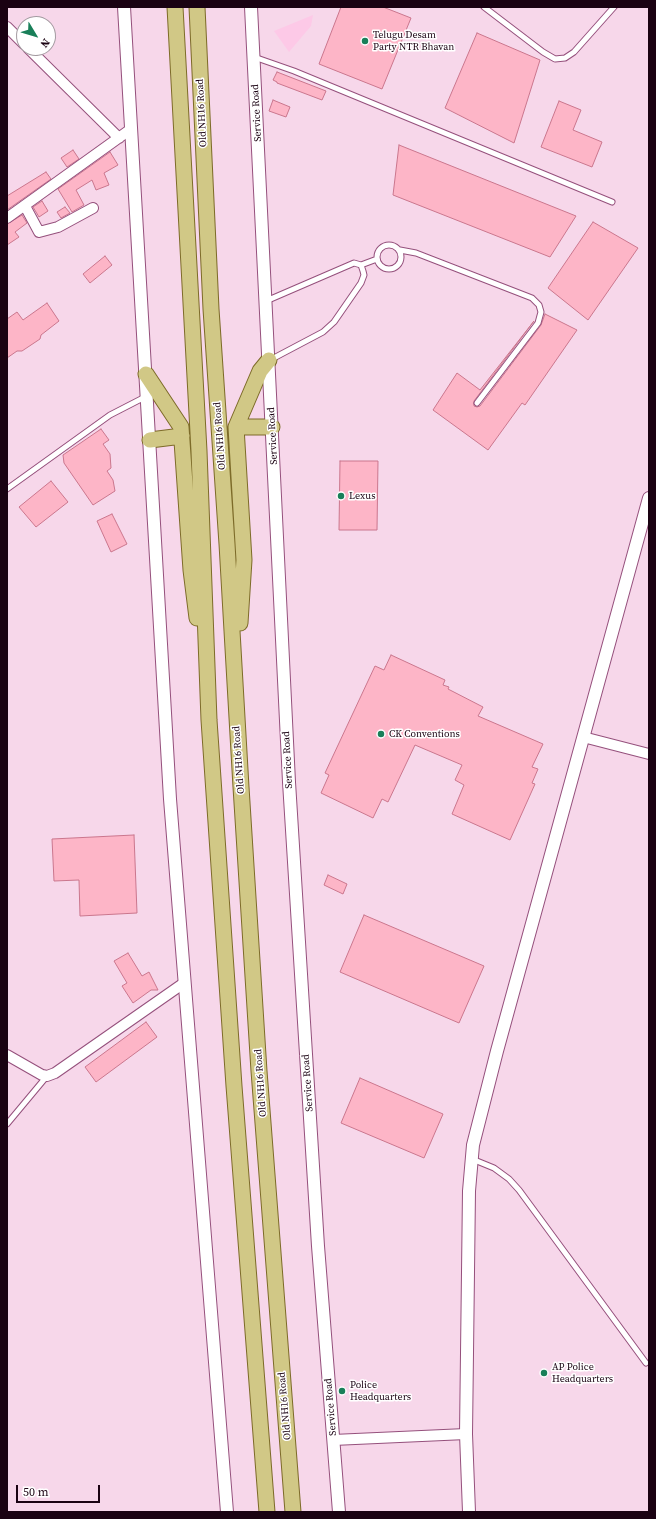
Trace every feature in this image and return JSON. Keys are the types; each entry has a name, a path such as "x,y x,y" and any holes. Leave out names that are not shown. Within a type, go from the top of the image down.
{"main road":[{"name":"Old NH16 Road","path":"175,7 199,451 209,720 234,1086 267,1512"},
{"name":"Old NH16 Road","path":"197,7 211,309 235,688 261,1086 293,1512"},
{"path":"235,688 244,560 236,427 260,371 269,360"},
{"path":"146,374 181,427 191,570 209,720"},
{"path":"236,427 272,427"},
{"path":"150,440 182,436"}],"street":[{"path":"124,7 170,799 227,1512"},
{"name":"Service Road","path":"252,7 289,782 318,1246 339,1512"},
{"path":"7,27 16,36"},
{"path":"36,56 119,138"},
{"path":"7,218 131,129"},
{"path":"25,206 39,232 58,228 93,208"},
{"path":"469,1512 466,1434 469,1192 473,1145 497,1050 649,498"},
{"path":"583,737 649,754"},
{"path":"7,1055 42,1075 47,1076 55,1073 184,983"},
{"path":"333,1440 466,1434"}],"lane":[{"path":"484,7 543,52 556,59 565,58 574,52 614,7"},
{"path":"254,57 294,71 612,202"},
{"path":"266,301 354,263 361,265 377,259 381,248 386,245 392,245 400,250 416,253 532,298 539,305 541,312 538,323 477,404"},
{"path":"377,259 384,268 394,268 401,260 400,250"},
{"path":"269,360 323,332 334,322 364,276 361,265"},
{"path":"7,489 110,415 147,396"},
{"path":"7,1124 47,1076"},
{"path":"472,1159 494,1168 509,1179 520,1190 646,1363"}],"shaded area":[{"path":"313,15 311,26 289,52 274,31"}],"building":[{"name":"Telugu Desam Party NTR Bhavan","path":"341,7 383,7 411,18 382,89 319,64"},
{"path":"477,33 540,60 514,143 445,108"},
{"path":"277,72 326,91 322,100 277,83 273,80"},
{"path":"273,100 290,107 286,117 269,111"},
{"path":"559,101 581,110 573,130 602,142 592,167 541,147"},
{"path":"399,145 576,216 550,257 393,195"},
{"path":"73,150 79,159 67,167 61,158"},
{"path":"110,152 118,165 104,173 109,185 96,190 92,180 76,190 84,205 72,212 58,189"},
{"path":"46,172 51,179 7,210 7,196"},
{"path":"42,201 48,211 39,217 33,207"},
{"path":"65,207 70,213 61,218 57,212"},
{"path":"22,215 27,223 15,232 19,237 7,245 7,224"},
{"path":"593,222 638,248 588,320 548,288"},
{"path":"105,256 112,265 90,283 83,274"},
{"path":"47,303 59,321 41,335 40,339 22,351 17,351 7,358 7,319 17,312 23,320"},
{"path":"545,314 577,330 525,405 522,403 488,450 433,410 457,373 480,390 534,321 474,401 474,406 480,406 541,325"},
{"path":"101,429 109,440 103,444 110,454 111,468 107,471 113,480 115,491 93,505 64,463 63,455"},
{"path":"340,461 378,461 377,530 339,530"},
{"path":"51,481 68,502 36,527 19,507"},
{"path":"112,514 127,544 111,552 97,521"},
{"path":"391,655 445,680 443,685 449,687 448,689 483,707 478,716 543,744 532,767 538,769 532,783 535,784 510,840 452,814 464,785 455,780 462,765 415,745 388,802 382,799 373,818 321,793 329,775 325,773 375,666 384,670"},
{"path":"134,835 137,913 80,916 79,880 54,881 52,839"},
{"path":"328,875 347,884 343,894 324,885"},
{"path":"364,915 484,966 459,1023 340,972"},
{"path":"128,953 142,976 149,972 158,990 151,990 133,1003 122,986 127,983 114,961"},
{"path":"146,1022 157,1037 96,1082 85,1067"},
{"path":"360,1078 443,1114 424,1158 341,1123"}],"place":[{"name":"Telugu Desam Party NTR Bhavan","path":"365,41"},
{"name":"Lexus","path":"341,496"},
{"name":"CK Conventions","path":"381,734"},
{"name":"AP Police Headquarters","path":"544,1373"},
{"name":"Police Headquarters","path":"342,1391"}]}
